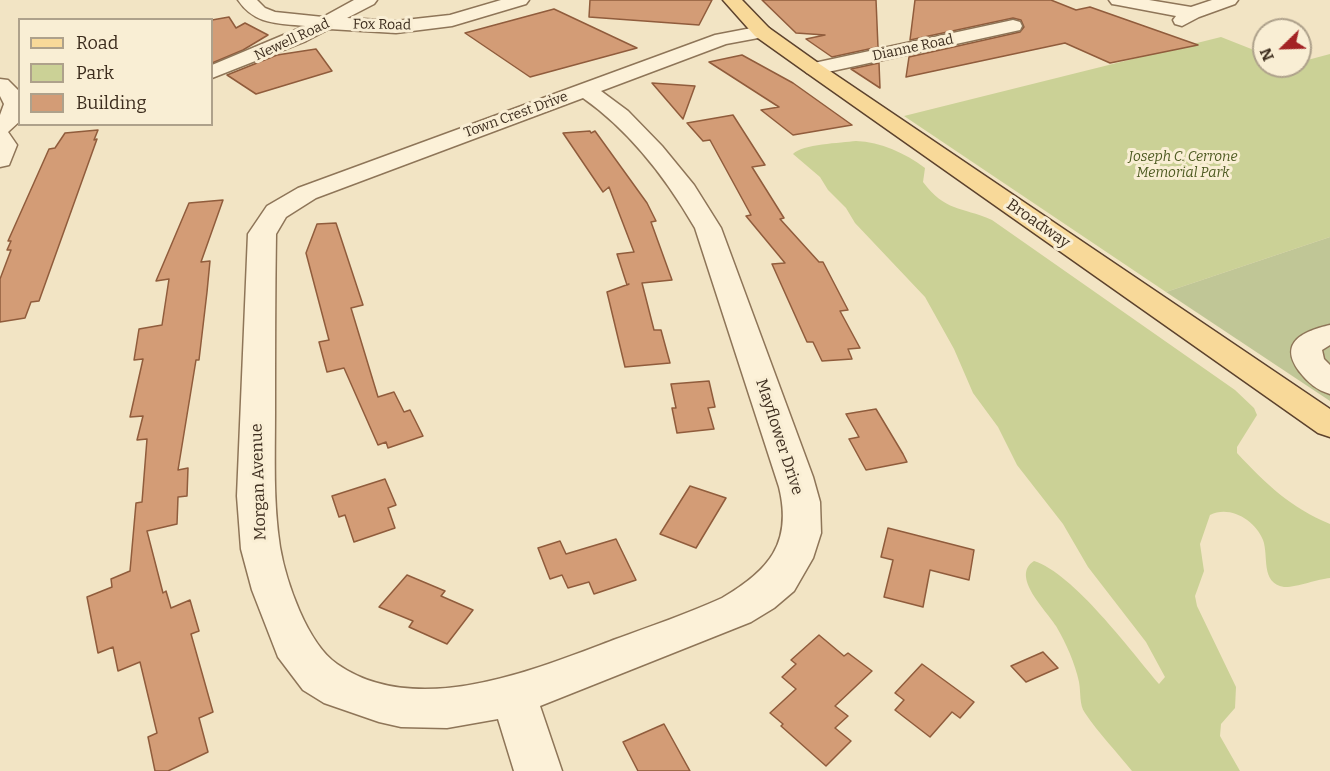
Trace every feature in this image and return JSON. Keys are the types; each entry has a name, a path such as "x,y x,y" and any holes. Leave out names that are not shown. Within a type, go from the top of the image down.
{"main road":[{"name":"Broadway","path":"748,17 814,69 1330,426"}],"street":[{"name":"Fox Road","path":"247,0 258,12 268,15 329,23 388,27 428,25 520,0"},
{"name":"Newell Road","path":"213,72 267,52 329,23 368,0"},
{"path":"1118,0 1187,16 1228,0"},
{"name":"Town Crest Drive","path":"276,212 296,198 319,188 722,39 748,17"},
{"name":"Dianne Road","path":"814,69 1013,26"},
{"path":"0,85 9,92 15,104 11,117 0,127"},
{"name":"Mayflower Drive","path":"514,696 720,618 750,604 771,588 787,566 800,538 802,524 801,501 790,462 708,228 688,194 666,167 606,104 585,90"},
{"path":"0,137 5,145 0,160"},
{"name":"Morgan Avenue","path":"276,212 267,223 260,245 256,496 261,549 272,590 293,644 319,676 340,689 380,702 402,707 447,708 514,696"},
{"path":"1330,334 1312,342 1305,352 1311,367 1330,383"},
{"path":"514,696 538,771"}],"green space":[{"name":"Joseph C. Cerrone Memorial Park","path":"1221,37 1252,49 1252,78 1312,78 1312,59 1330,54 1330,237 1166,292 904,116"},
{"path":"856,141 884,146 901,153 925,168 923,182 939,199 954,207 992,220 1235,390 1254,408 1257,415 1237,447 1237,453 1291,503 1330,524 1330,578 1284,587 1276,584 1268,575 1265,546 1254,526 1233,513 1218,512 1210,515 1200,544 1204,571 1195,596 1197,606 1236,687 1235,708 1221,724 1220,736 1240,771 1132,771 1083,710 1080,686 1067,646 1028,584 1026,575 1028,567 1034,561 1049,568 1083,596 1159,684 1165,677 1146,642 1088,567 1063,524 1017,465 998,427 973,393 954,349 925,297 855,223 846,208 828,190 820,177 793,154 813,146"},
{"path":"1330,237 1330,401 1166,292"}],"building":[{"path":"590,0 712,0 699,25 589,17"},
{"path":"762,0 876,0 878,47 832,57 806,39 825,35 796,33"},
{"path":"915,0 1051,0 1076,10 1090,7 1198,45 1110,63 1065,43 906,77 909,57 1020,32 1024,27 1021,20 1013,18 910,40"},
{"path":"554,9 637,48 530,77 465,33"},
{"path":"229,17 236,28 245,23 268,35 243,50 213,63 213,20"},
{"path":"316,49 332,71 256,94 227,75 277,55"},
{"path":"742,55 793,83 852,125 793,135 761,110 779,107 709,62"},
{"path":"879,63 880,88 851,69"},
{"path":"652,83 695,86 683,119"},
{"path":"733,115 765,165 752,167 784,218 780,219 819,262 823,262 848,310 840,311 860,348 848,349 852,359 822,361 813,342 807,342 772,264 785,263 746,216 751,215 710,140 703,141 687,123"},
{"path":"98,130 94,140 97,139 39,301 31,302 25,318 0,322 0,279 11,250 7,250 11,241 8,241 49,149 55,148 65,133"},
{"path":"590,131 591,133 595,131 647,203 656,221 651,222 672,280 642,283 654,330 661,330 670,363 625,367 607,292 627,285 617,254 634,252 609,187 603,192 563,133"},
{"path":"223,200 201,262 210,261 207,292 199,360 196,360 178,470 188,468 187,496 178,497 177,524 147,531 163,593 166,591 171,608 190,600 199,631 191,634 213,712 199,718 208,752 168,771 155,771 148,737 157,733 140,662 118,671 113,647 98,653 87,597 112,587 111,579 130,571 136,503 142,502 147,439 137,440 143,416 130,417 143,359 134,360 139,329 162,325 169,279 156,281 189,203"},
{"path":"336,223 363,305 351,308 378,397 394,392 404,412 410,410 423,436 388,448 386,442 378,445 344,368 327,372 319,342 329,340 306,253 317,224"},
{"path":"709,381 715,407 708,408 714,429 677,433 672,408 676,408 671,384"},
{"path":"876,409 907,462 866,470 849,439 859,437 846,414"},
{"path":"385,479 396,505 388,508 395,528 354,542 345,515 339,517 332,496"},
{"path":"690,486 726,498 696,548 660,534"},
{"path":"888,528 974,550 969,580 930,570 923,607 884,597 893,560 881,557"},
{"path":"616,539 636,580 594,594 589,582 568,588 562,575 550,579 538,548 560,541 566,554"},
{"path":"407,575 445,591 441,596 473,610 447,644 409,627 413,621 379,607"},
{"path":"819,635 844,656 848,653 872,671 835,706 848,716 835,728 851,741 826,766 781,726 783,724 770,713 796,689 782,677 796,664 791,660"},
{"path":"1043,652 1058,668 1026,682 1011,666"},
{"path":"922,664 974,702 960,718 952,712 930,737 895,710 904,700 895,693"},
{"path":"664,724 690,771 638,771 623,742"}]}
